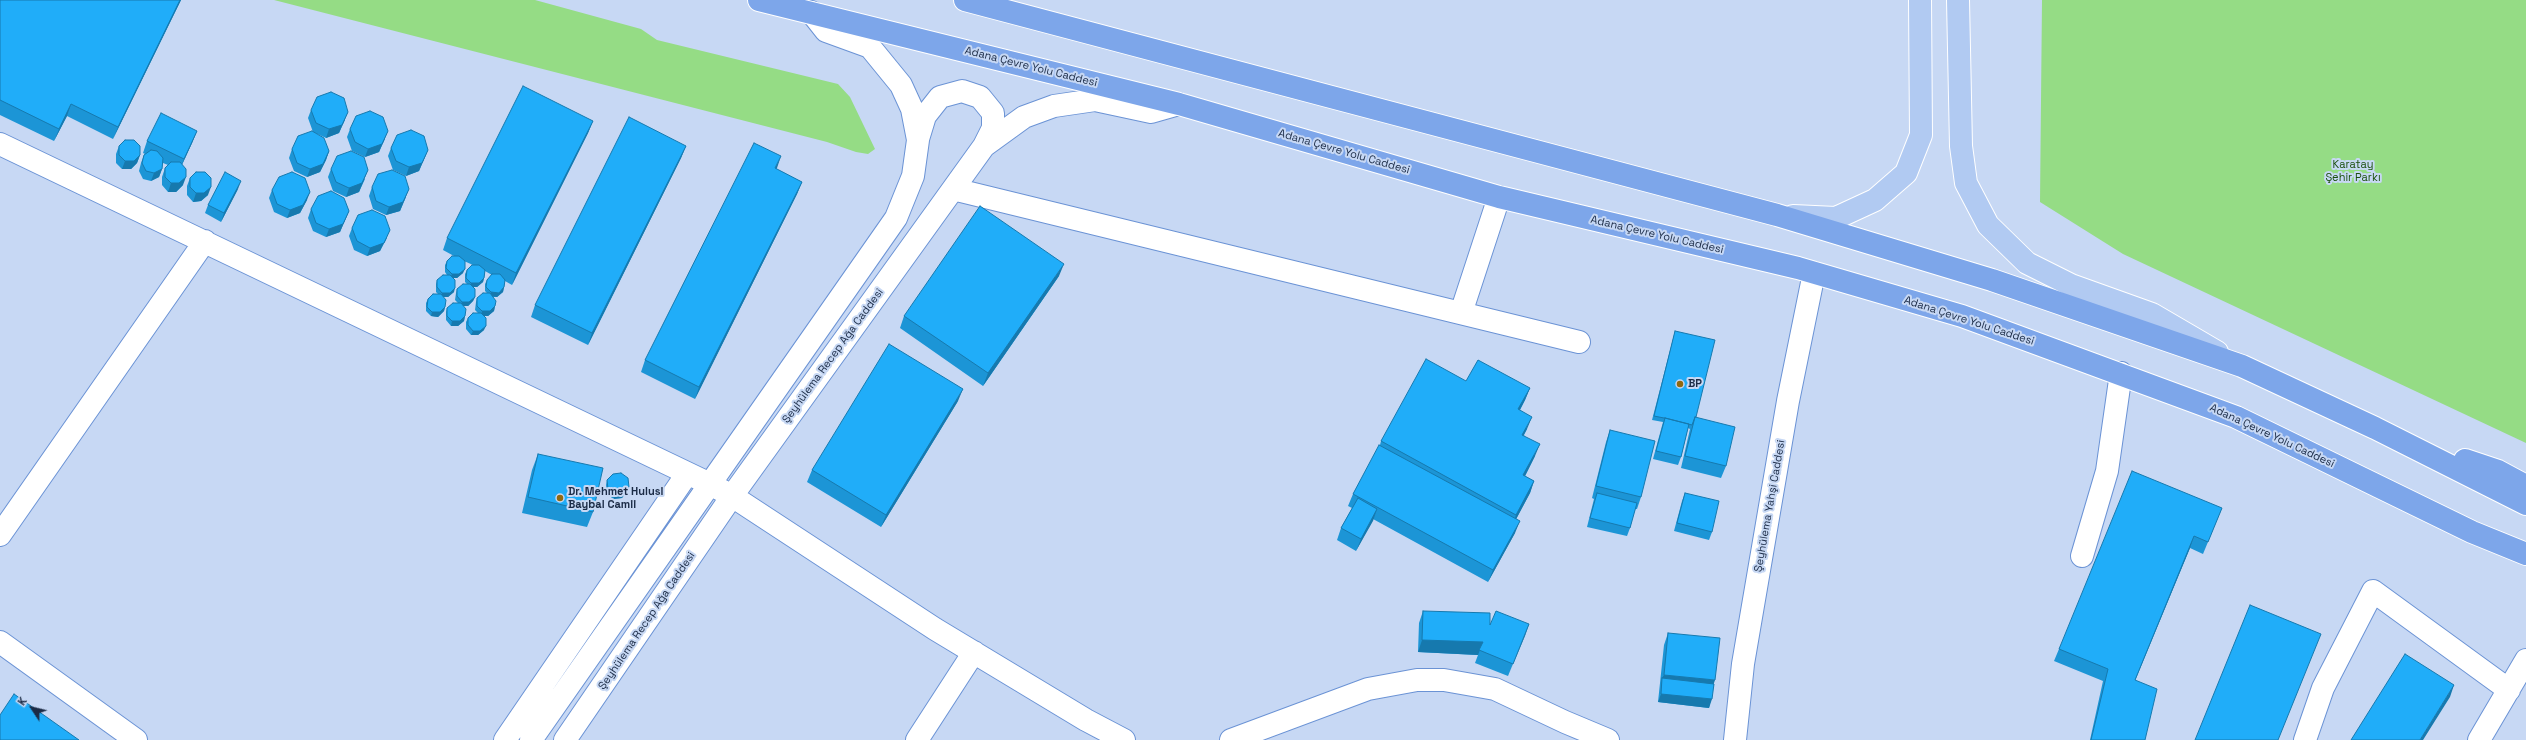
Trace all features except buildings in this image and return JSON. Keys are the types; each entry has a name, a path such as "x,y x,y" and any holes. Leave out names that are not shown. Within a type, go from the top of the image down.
{"highway":[{"name":"Adana Çevre Yolu Caddesi","path":"759,0 1179,104 1499,198 1814,273 1962,316 2121,373 2236,417 2472,532 2526,554"},
{"path":"975,1 1777,216 1992,280 2242,366 2375,428 2526,504"},
{"path":"2375,428 2498,472 2526,486"},
{"path":"2472,532 2526,566"}],"main road":[{"path":"1777,216 1836,218 1875,200 1906,174 1921,135 1920,0"},
{"path":"1958,0 1961,146 1966,183 1988,225 2027,263 2071,285 2152,314 2242,366"}],"street":[{"path":"811,12 826,31 870,47 897,79 912,109 918,140"},
{"path":"531,740 896,218 913,176 918,140 925,116 940,96 962,91 980,97 993,113 993,128 984,146"},
{"name":"Şeyhülema Recep Ağa Caddesi","path":"565,740 732,496 984,146 1024,118 1054,106 1095,100 1152,112 1179,104"},
{"path":"0,144 710,484 732,496 974,652 1124,740"},
{"path":"954,189 1579,342"},
{"path":"1462,313 1499,198"},
{"path":"0,535 205,241"},
{"name":"Şeyhülema Yahşi Caddesi","path":"1735,740 1745,657 1787,408 1814,273"},
{"path":"2082,556 2107,471 2121,373"},
{"path":"505,740 687,474"},
{"path":"2305,740 2323,688 2373,591 2509,690"},
{"path":"0,642 136,740"},
{"path":"917,740 974,652"},
{"path":"2479,740 2526,660"},
{"path":"1231,740 1368,689 1417,680 1444,680 1495,689 1565,722 1608,740"}],"green space":[{"path":"274,0 535,0 641,29 657,40 838,84 850,97 875,149 868,154 856,152 827,142"},
{"name":"Karatay Şehir Parkı","path":"2042,0 2526,0 2526,443 2123,254 2040,202"}],"place":[{"name":"BP","path":"1680,384"},
{"name":"Dr. Mehmet Hulusi Baybal Camii","path":"560,498"}]}
